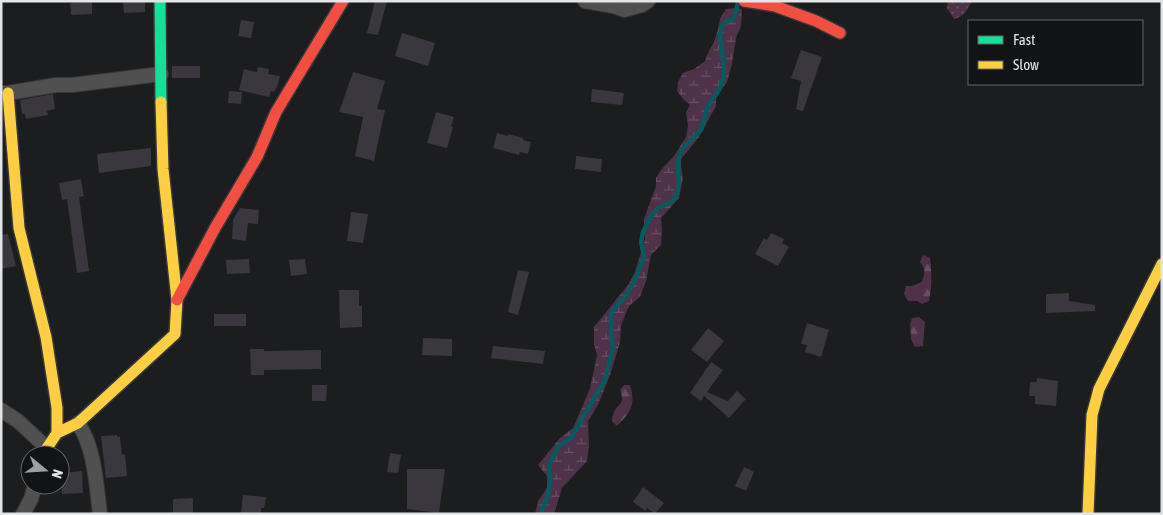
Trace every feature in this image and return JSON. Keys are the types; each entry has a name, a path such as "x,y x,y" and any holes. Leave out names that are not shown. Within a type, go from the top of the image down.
{"street":[{"path":"57,433 78,423 175,334 177,300 163,169 160,1"},
{"path":"177,300 215,228 257,157 276,112 343,1"},
{"path":"585,1 624,10 642,5 648,1"},
{"path":"744,1 775,6 816,21 840,33"},
{"path":"50,445 57,433 57,408 46,337 19,228 5,93 49,86 161,74"},
{"path":"1088,514 1092,415 1099,390 1162,264"},
{"path":"1,410 18,421 40,445"},
{"path":"78,423 84,431 91,451 100,514"},
{"path":"23,514 32,495"}],"green space":[{"path":"948,1 972,1 963,15 954,19 947,8"},
{"path":"726,9 742,9 741,26 736,38 727,82 716,98 716,106 699,137 681,159 683,178 679,198 661,218 661,245 651,255 646,281 640,297 627,310 621,326 620,342 610,375 598,405 588,421 589,446 587,461 562,488 554,514 535,514 538,501 547,488 547,476 538,465 560,438 573,428 590,388 597,355 594,344 594,327 628,285 635,272 645,239 644,219 656,186 656,178 674,156 686,137 688,126 686,112 690,105 677,91 678,82 683,73 694,69 705,61 714,42 720,19"},
{"path":"923,255 930,258 931,290 929,301 922,304 917,301 908,301 904,294 906,286 922,282 924,272 920,262"},
{"path":"919,317 925,322 923,346 915,347 911,339 910,324 912,318"},
{"path":"624,385 630,385 632,403 629,412 617,426 612,419 614,412 622,401 620,390"}],"building":[{"path":"123,1 145,1 145,12 124,13"},
{"path":"375,1 387,1 378,35 367,33"},
{"path":"92,2 92,14 71,15 70,3"},
{"path":"241,20 254,22 251,38 238,36"},
{"path":"402,33 435,43 428,66 395,56"},
{"path":"801,50 822,57 803,111 796,109 801,81 791,78"},
{"path":"172,66 200,66 200,78 172,78"},
{"path":"258,67 269,69 268,74 280,76 277,87 274,92 271,91 269,97 239,90 244,69 257,72"},
{"path":"353,72 385,81 377,109 385,110 374,161 355,156 363,117 339,112"},
{"path":"592,89 624,93 622,105 591,102"},
{"path":"229,91 242,92 241,104 228,103"},
{"path":"53,94 55,109 47,111 48,115 26,119 25,114 22,114 20,100"},
{"path":"436,112 454,117 447,148 427,143"},
{"path":"497,133 508,136 508,134 531,142 528,154 520,152 519,155 493,148"},
{"path":"151,148 151,166 99,173 97,154"},
{"path":"576,156 602,159 601,172 575,169"},
{"path":"81,179 84,196 79,197 89,271 77,273 67,199 62,200 59,183"},
{"path":"240,208 259,210 258,224 248,223 246,241 232,239 233,220"},
{"path":"351,212 368,214 363,243 347,241"},
{"path":"771,233 784,239 782,243 789,247 778,266 755,254 764,238 767,240"},
{"path":"8,234 16,266 1,269 1,235"},
{"path":"249,259 250,273 227,274 226,260"},
{"path":"305,259 307,274 291,276 289,260"},
{"path":"518,270 529,272 518,315 508,312"},
{"path":"339,290 359,290 359,306 362,306 362,327 340,328"},
{"path":"1069,293 1069,301 1095,305 1095,311 1046,313 1046,294"},
{"path":"214,314 246,314 246,326 214,326"},
{"path":"807,323 829,330 821,357 805,352 807,345 801,344"},
{"path":"708,328 724,341 707,362 691,350"},
{"path":"423,338 452,339 452,356 422,355"},
{"path":"493,346 545,351 543,364 491,358"},
{"path":"250,349 264,349 264,351 321,350 321,369 264,370 264,375 251,375"},
{"path":"711,362 723,370 707,392 728,401 737,391 746,399 729,418 704,396 701,401 690,393"},
{"path":"1037,378 1058,381 1056,406 1035,404 1035,396 1029,396 1030,382 1037,382"},
{"path":"312,385 327,385 326,401 312,401"},
{"path":"117,435 117,437 120,437 122,455 125,454 127,476 106,478 101,436"},
{"path":"390,453 401,455 398,473 387,472"},
{"path":"744,467 754,472 746,491 735,486"},
{"path":"407,469 445,469 439,513 407,509"},
{"path":"82,471 83,493 70,494 70,472"},
{"path":"643,487 664,503 655,514 647,508 645,511 633,502"},
{"path":"243,495 266,497 264,508 261,508 261,514 241,514"},
{"path":"193,498 193,514 173,514 173,499"}],"waterway":[{"path":"540,514 547,498 551,479 549,465 559,446 571,438 605,380 613,348 611,313 627,294 636,278 644,256 641,242 643,232 651,216 658,208 670,203 676,197 679,182 679,155 682,149 701,130 708,106 719,90 723,80 721,27 727,21 734,19 738,2"}],"traffic: fast":[{"path":"160,1 161,102"}],"traffic: slow":[{"path":"8,93 19,228 46,337 57,408 57,433"},
{"path":"49,445 57,433 78,423 175,334 177,300 163,169 161,102"},
{"path":"1088,514 1092,415 1099,389 1162,264"}],"traffic: jam":[{"path":"177,300 215,228 257,157 276,112 343,1"},
{"path":"744,1 775,6 816,21 840,33"}]}
